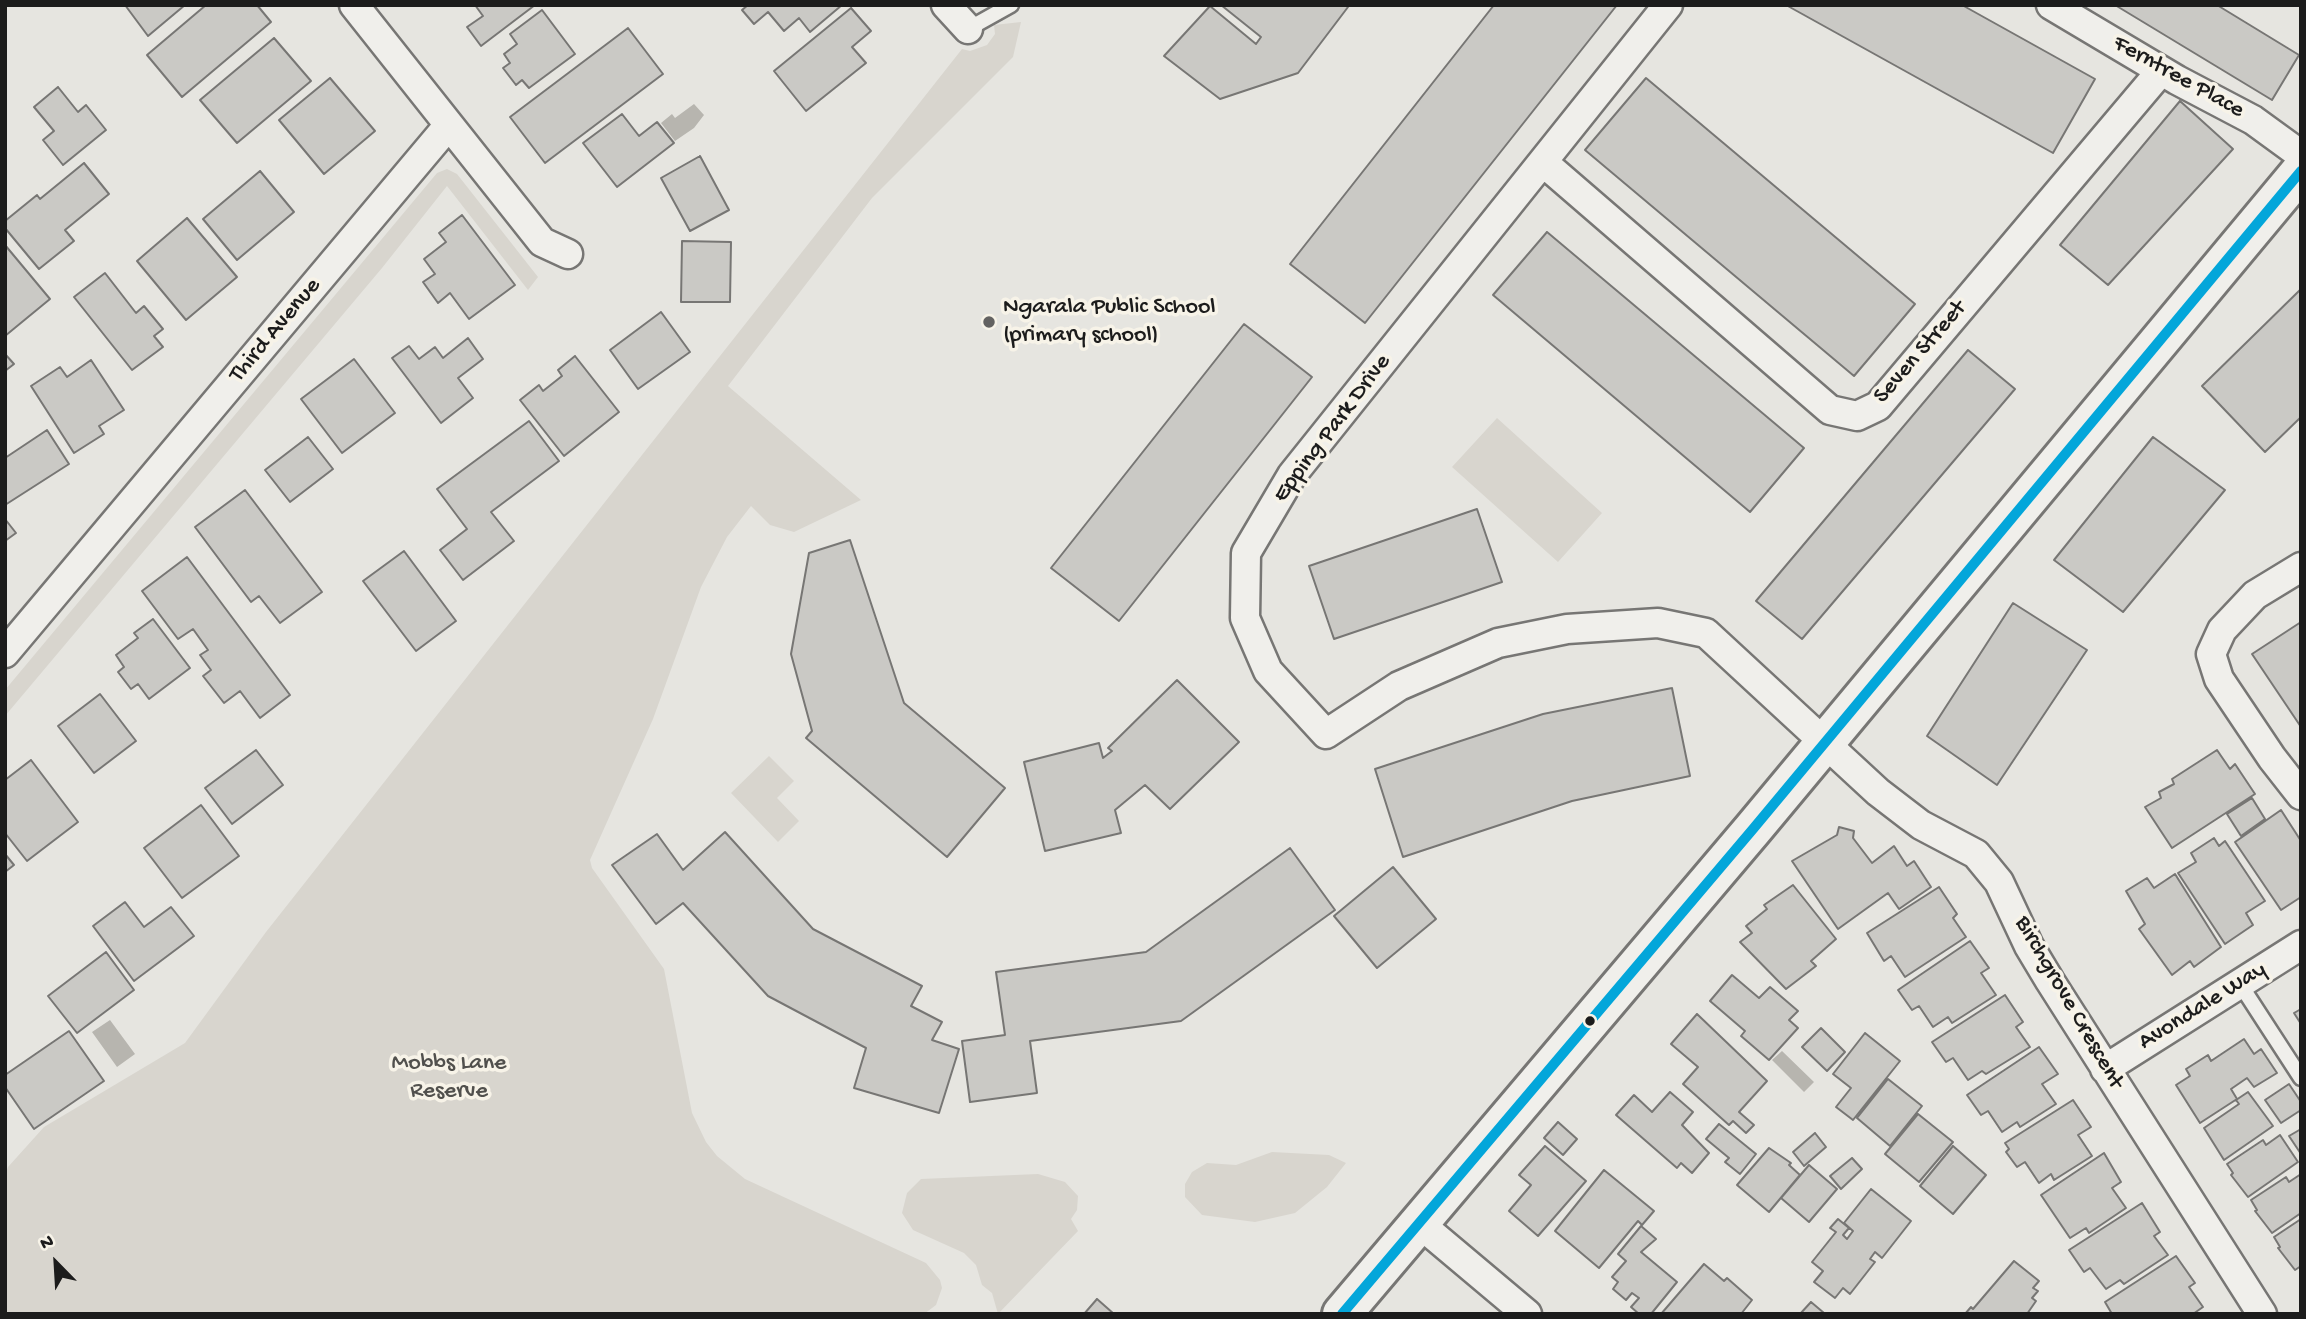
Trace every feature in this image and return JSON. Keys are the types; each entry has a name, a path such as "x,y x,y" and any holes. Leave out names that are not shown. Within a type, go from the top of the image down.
{"street":[{"path":"354,5 542,242 568,254"},
{"path":"946,5 968,29"},
{"path":"1544,163 1668,5"},
{"name":"Ferntree Place","path":"2051,5 2161,71 2253,120 2301,155"},
{"name":"Seven Street","path":"1544,163 1830,410 1857,416 1878,406 2161,71"},
{"name":"Third Avenue","path":"5,653 448,125"},
{"name":"Epping Park Drive","path":"1544,163 1292,475 1246,553 1245,618 1268,671 1326,734 1399,686 1498,643 1567,629 1658,623 1706,633 1824,742"},
{"path":"1342,1314 2301,171"},
{"path":"2301,567 2255,595 2222,630 2211,654 2219,679 2272,758 2301,795"},
{"name":"Birchgrove Crescent","path":"1824,742 1878,792 1921,825 1976,854 1999,882 2029,946 2262,1314"},
{"name":"Avondale Way","path":"2105,1069 2301,945"},
{"path":"1420,1224 1527,1314"}],"lane":[{"path":"968,29 1011,5"},
{"path":"2240,984 2301,1078"}],"green space":[{"name":"Mobbs Lane Reserve","path":"1021,22 1013,57 872,198 728,386 861,500 794,532 770,525 751,506 727,537 701,587 653,719 590,860 592,868 664,969 692,1113 706,1142 717,1156 745,1179 926,1263 940,1280 942,1288 936,1305 924,1314 5,1314 5,1175 8,1167 44,1127 185,1043 266,932 962,49 970,51 987,45 995,34 994,25"},
{"path":"447,169 457,174 538,277 528,290 447,186 382,268 5,716 5,690 437,173"},
{"path":"1497,418 1602,513 1558,562 1452,467"},
{"path":"769,756 794,781 777,798 799,821 778,842 731,793"},
{"path":"1272,1152 1329,1155 1346,1163 1327,1187 1295,1213 1255,1222 1202,1215 1185,1197 1185,1184 1192,1172 1207,1163 1236,1165"},
{"path":"1038,1174 1065,1182 1078,1196 1077,1210 1071,1219 1078,1231 998,1314 992,1293 982,1285 976,1265 964,1253 913,1230 902,1213 907,1193 921,1179"}],"shaded area":[{"path":"694,104 704,115 694,128 675,141 661,123 672,114 675,118"},
{"path":"110,1020 135,1054 117,1067 92,1032"},
{"path":"1782,1051 1814,1082 1804,1092 1772,1060"}],"building":[{"path":"125,5 185,5 148,36"},
{"path":"206,5 257,5 271,22 182,97 147,55"},
{"path":"475,5 535,5 481,46 467,27 483,16"},
{"path":"748,5 842,5 810,32 799,18 784,31 768,12 754,24 742,10"},
{"path":"1221,5 1348,7 1298,73 1220,99 1164,56 1210,6 1256,44 1261,37"},
{"path":"1494,5 1617,5 1365,323 1290,264"},
{"path":"1786,5 1962,5 2095,79 2053,153"},
{"path":"2115,5 2217,5 2299,55 2272,100"},
{"path":"851,8 871,31 852,47 866,63 806,111 774,71"},
{"path":"542,10 575,54 529,88 522,80 516,85 503,68 510,63 504,54 517,44 510,34"},
{"path":"628,28 663,74 545,163 510,117"},
{"path":"274,38 311,81 237,143 200,100"},
{"path":"330,78 375,131 324,174 279,120"},
{"path":"1646,78 1915,304 1854,376 1585,150"},
{"path":"58,87 78,112 86,105 106,130 63,165 43,140 54,131 34,107"},
{"path":"2180,101 2233,149 2108,285 2060,245"},
{"path":"622,114 639,136 657,122 674,143 617,187 583,143"},
{"path":"700,156 729,210 690,231 661,178"},
{"path":"84,163 109,194 65,230 74,241 39,269 5,228 5,221 37,195 40,199"},
{"path":"260,171 294,212 237,260 203,219"},
{"path":"462,215 515,285 469,319 450,293 438,303 423,282 435,274 424,259 446,242 439,233"},
{"path":"187,218 237,277 186,320 137,261"},
{"path":"1547,232 1804,448 1750,512 1493,295"},
{"path":"682,241 731,242 730,302 681,302"},
{"path":"5,245 50,299 5,336"},
{"path":"105,273 136,313 144,306 163,329 154,336 163,347 132,370 74,297"},
{"path":"2301,289 2301,417 2265,452 2202,386"},
{"path":"661,312 690,352 638,389 610,350"},
{"path":"1244,324 1312,377 1119,621 1051,568"},
{"path":"468,338 483,359 458,378 473,398 441,423 392,358 409,346 419,359 435,347 443,358"},
{"path":"1968,350 2015,389 1802,639 1756,601"},
{"path":"5,354 14,364 5,371"},
{"path":"575,356 619,412 564,456 520,400 539,385 543,391 562,376 558,370"},
{"path":"354,359 395,413 342,453 301,399"},
{"path":"91,360 124,410 99,426 104,434 74,453 31,386 60,367 67,377"},
{"path":"529,421 559,461 491,512 514,541 463,580 440,550 467,529 437,489"},
{"path":"47,430 69,464 5,505 5,458"},
{"path":"308,437 333,469 290,502 265,470"},
{"path":"2153,437 2225,490 2123,612 2054,560"},
{"path":"245,490 322,592 280,623 259,596 251,602 195,527"},
{"path":"1477,509 1502,582 1334,639 1309,566"},
{"path":"5,519 16,533 5,541"},
{"path":"850,540 904,703 1005,788 947,857 806,738 812,731 791,654 809,553"},
{"path":"404,551 456,621 416,651 363,581"},
{"path":"187,557 290,695 260,718 240,691 224,703 203,676 211,670 200,655 208,650 193,629 178,639 142,591"},
{"path":"2013,603 2087,650 1997,785 1927,736"},
{"path":"153,619 190,668 149,699 138,684 131,689 118,672 124,667 116,655 138,638 134,633"},
{"path":"2301,622 2301,727 2252,654"},
{"path":"1177,680 1239,742 1170,809 1145,785 1115,810 1121,833 1045,851 1024,762 1099,743 1103,758 1112,751 1108,748"},
{"path":"1672,688 1690,776 1572,801 1403,857 1375,769 1543,714"},
{"path":"100,694 136,741 94,773 58,726"},
{"path":"256,750 283,785 232,824 205,788"},
{"path":"2217,750 2230,769 2235,764 2255,794 2172,848 2145,807 2161,798 2159,792 2174,784 2172,779"},
{"path":"31,760 78,822 27,861 5,833 5,780"},
{"path":"2252,798 2265,819 2241,836 2227,814"},
{"path":"201,805 239,856 182,898 144,848"},
{"path":"2281,810 2301,841 2301,897 2281,910 2235,842"},
{"path":"1839,827 1854,831 1853,838 1872,863 1894,846 1907,866 1914,861 1931,887 1899,909 1888,893 1838,929 1792,861 1837,835"},
{"path":"725,832 813,929 922,986 911,1006 942,1022 932,1040 959,1049 939,1113 854,1088 866,1048 768,996 683,903 656,924 612,865 657,834 683,870"},
{"path":"2214,838 2219,846 2225,841 2265,901 2246,913 2253,925 2225,944 2178,873 2196,862 2191,853"},
{"path":"1290,848 1335,910 1181,1021 1030,1041 1037,1093 970,1102 962,1041 1005,1035 996,972 1146,952"},
{"path":"5,854 14,865 5,872"},
{"path":"1393,867 1436,919 1377,968 1334,916"},
{"path":"2175,874 2221,947 2194,967 2190,961 2172,975 2139,929 2145,924 2126,891 2147,878 2154,888"},
{"path":"1793,885 1836,939 1811,961 1816,966 1786,989 1740,942 1752,933 1746,926 1767,909 1764,905"},
{"path":"1939,887 1957,914 1953,918 1966,937 1905,977 1891,956 1884,961 1867,933"},
{"path":"125,902 144,927 171,907 194,936 134,981 93,926"},
{"path":"1970,941 1989,968 1981,973 1996,995 1952,1023 1948,1017 1933,1027 1919,1006 1912,1010 1898,990"},
{"path":"106,952 134,990 77,1033 48,996"},
{"path":"1732,975 1759,998 1770,987 1798,1011 1789,1020 1798,1028 1769,1060 1741,1036 1745,1031 1710,1001"},
{"path":"2005,995 2023,1022 2016,1027 2030,1047 1986,1074 1982,1071 1968,1080 1953,1058 1946,1062 1932,1042"},
{"path":"2301,1009 2301,1024 2294,1013"},
{"path":"1697,1014 1767,1081 1739,1112 1754,1125 1746,1133 1733,1121 1729,1125 1683,1084 1698,1067 1671,1044"},
{"path":"1821,1028 1845,1052 1827,1071 1802,1047"},
{"path":"69,1031 104,1081 34,1129 5,1087 5,1075"},
{"path":"1865,1033 1900,1061 1853,1120 1836,1107 1851,1088 1833,1074"},
{"path":"2244,1039 2254,1054 2261,1049 2277,1073 2254,1087 2247,1078 2231,1089 2237,1099 2200,1123 2176,1085 2190,1076 2186,1069 2208,1055 2211,1061"},
{"path":"2039,1047 2058,1074 2042,1084 2056,1104 2020,1127 2017,1122 2002,1132 1988,1111 1981,1115 1967,1095"},
{"path":"1888,1079 1922,1106 1890,1146 1857,1118"},
{"path":"2289,1084 2301,1102 2301,1110 2281,1123 2265,1100"},
{"path":"1670,1092 1693,1112 1682,1125 1709,1153 1692,1173 1681,1163 1677,1168 1616,1115 1634,1095 1652,1112"},
{"path":"2248,1092 2273,1126 2224,1160 2204,1128 2239,1104 2236,1100"},
{"path":"2073,1100 2091,1127 2078,1135 2092,1156 2054,1180 2051,1174 2039,1183 2025,1162 2017,1167 2006,1152 2009,1149 2005,1143"},
{"path":"1918,1114 1953,1142 1919,1182 1885,1154"},
{"path":"1558,1122 1577,1139 1563,1155 1544,1138"},
{"path":"1719,1124 1756,1154 1740,1174 1725,1162 1729,1158 1706,1139"},
{"path":"2301,1129 2301,1154 2289,1136"},
{"path":"1815,1133 1826,1147 1804,1166 1793,1152"},
{"path":"2280,1135 2298,1162 2248,1197 2231,1175 2233,1173 2227,1164 2263,1140 2266,1145"},
{"path":"1545,1146 1586,1181 1538,1236 1509,1211 1531,1185 1519,1175"},
{"path":"1953,1146 1986,1175 1953,1214 1920,1186"},
{"path":"1769,1148 1791,1163 1789,1165 1800,1175 1769,1212 1737,1185"},
{"path":"2104,1153 2121,1182 2112,1188 2126,1208 2089,1233 2086,1228 2070,1238 2041,1195"},
{"path":"1852,1158 1862,1169 1841,1189 1830,1176"},
{"path":"1809,1165 1837,1189 1809,1222 1781,1198"},
{"path":"1604,1170 1654,1211 1642,1225 1638,1221 1599,1268 1555,1231"},
{"path":"2301,1174 2301,1213 2272,1233 2255,1211 2257,1210 2251,1200 2286,1177 2289,1182"},
{"path":"1871,1189 1911,1221 1882,1258 1875,1252 1870,1259 1875,1262 1850,1294 1843,1288 1835,1298 1814,1282 1823,1271 1812,1262 1836,1232 1830,1228 1838,1219 1849,1228 1843,1235 1847,1239 1853,1231 1844,1223"},
{"path":"2142,1203 2160,1232 2154,1236 2168,1255 2124,1284 2120,1280 2106,1289 2090,1268 2084,1272 2069,1250"},
{"path":"2301,1219 2301,1266 2295,1270 2278,1248 2280,1247 2274,1237"},
{"path":"1641,1226 1656,1239 1641,1252 1677,1282 1651,1314 1639,1314 1631,1307 1639,1298 1632,1293 1626,1300 1613,1289 1618,1282 1612,1277 1626,1261 1618,1254"},
{"path":"2176,1256 2195,1283 2189,1287 2203,1307 2193,1314 2112,1314 2105,1302"},
{"path":"2014,1261 2039,1281 2033,1288 2038,1291 2032,1298 2036,1301 2027,1314 1965,1314 1971,1307 1973,1309"},
{"path":"1704,1264 1724,1281 1727,1278 1752,1300 1741,1314 1661,1314"},
{"path":"1097,1299 1114,1314 1084,1314"},
{"path":"1811,1302 1824,1313 1824,1314 1800,1314"}],"transit line":[{"path":"1342,1314 1753,829 2301,171"}],"place":[{"name":"Ngarala Public School (primary school)","path":"989,322"}]}
